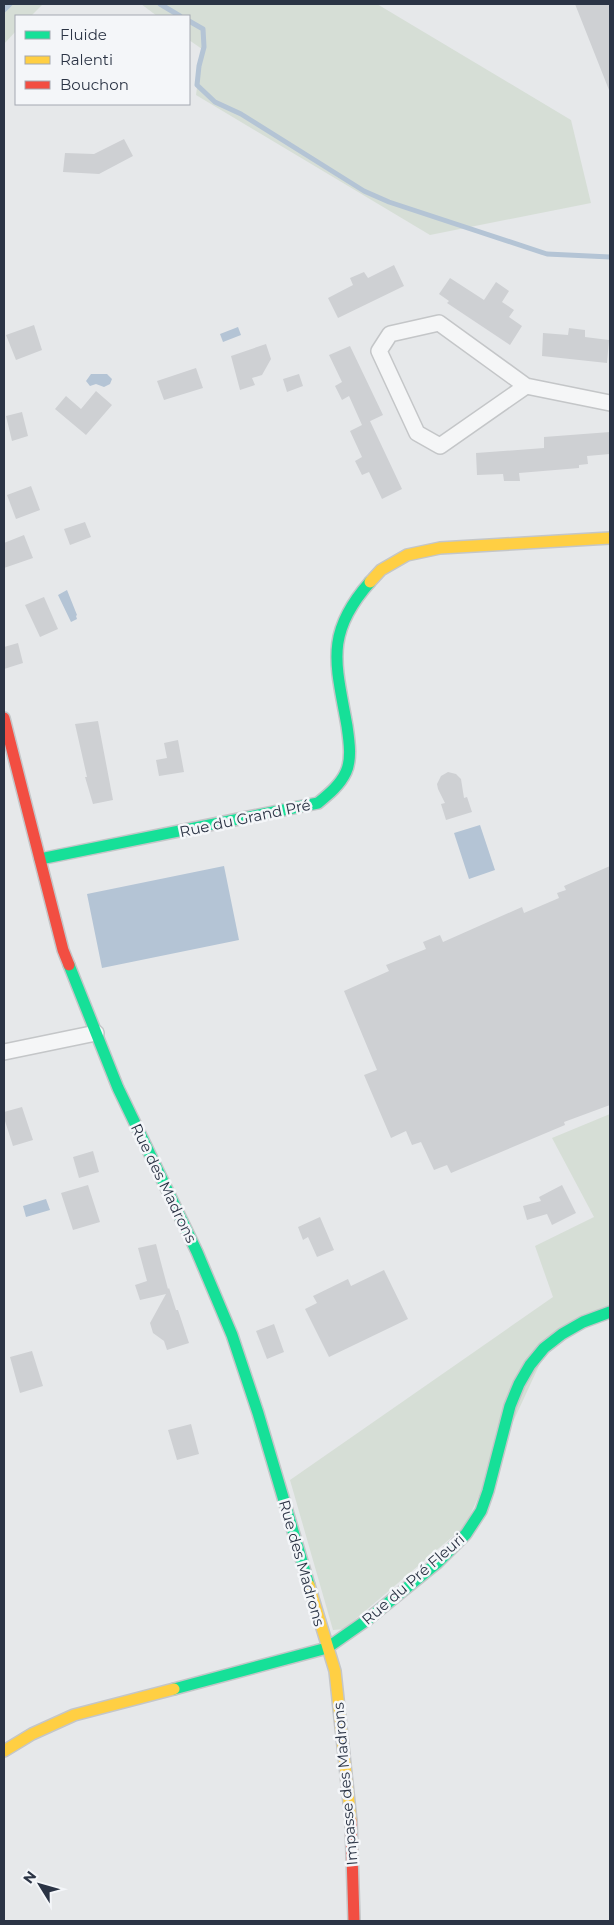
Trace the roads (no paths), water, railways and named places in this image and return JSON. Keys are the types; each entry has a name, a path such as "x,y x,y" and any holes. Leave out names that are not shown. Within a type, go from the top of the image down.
{"street":[{"path":"526,386 440,446 417,433 379,351 390,334 439,323 526,386 610,403"},
{"name":"Rue du Grand Pré","path":"40,859 318,803 334,790 347,770 350,745 336,652 342,625 356,598 382,570 407,555 440,548 610,538"},
{"name":"Rue des Madrons","path":"4,718 63,950 118,1088 197,1252 232,1335 263,1431 327,1648"},
{"path":"4,1052 96,1033"},
{"name":"Rue du Pré Fleuri","path":"4,1751 32,1734 74,1715 327,1648 346,1637 430,1569 464,1536 482,1510 509,1406 525,1372 538,1355 556,1337 582,1321 610,1312"},
{"name":"Impasse des Madrons","path":"327,1648 335,1671 350,1805 354,1921"}],"water":[{"path":"238,327 241,335 223,342 220,334"},
{"path":"91,374 107,374 112,379 110,384 104,387 96,384 90,386 86,381"},
{"path":"67,590 77,615 77,619 71,622 58,595"},
{"path":"480,825 495,870 469,879 454,833"},
{"path":"224,866 239,940 102,968 87,894"},
{"path":"46,1199 50,1210 26,1217 23,1206"}],"waterway":[{"path":"4,10 10,4"},
{"path":"160,4 178,15"},
{"path":"190,22 203,29 204,47 197,85 215,102 241,114 364,191 389,202 547,254 610,257"}]}
